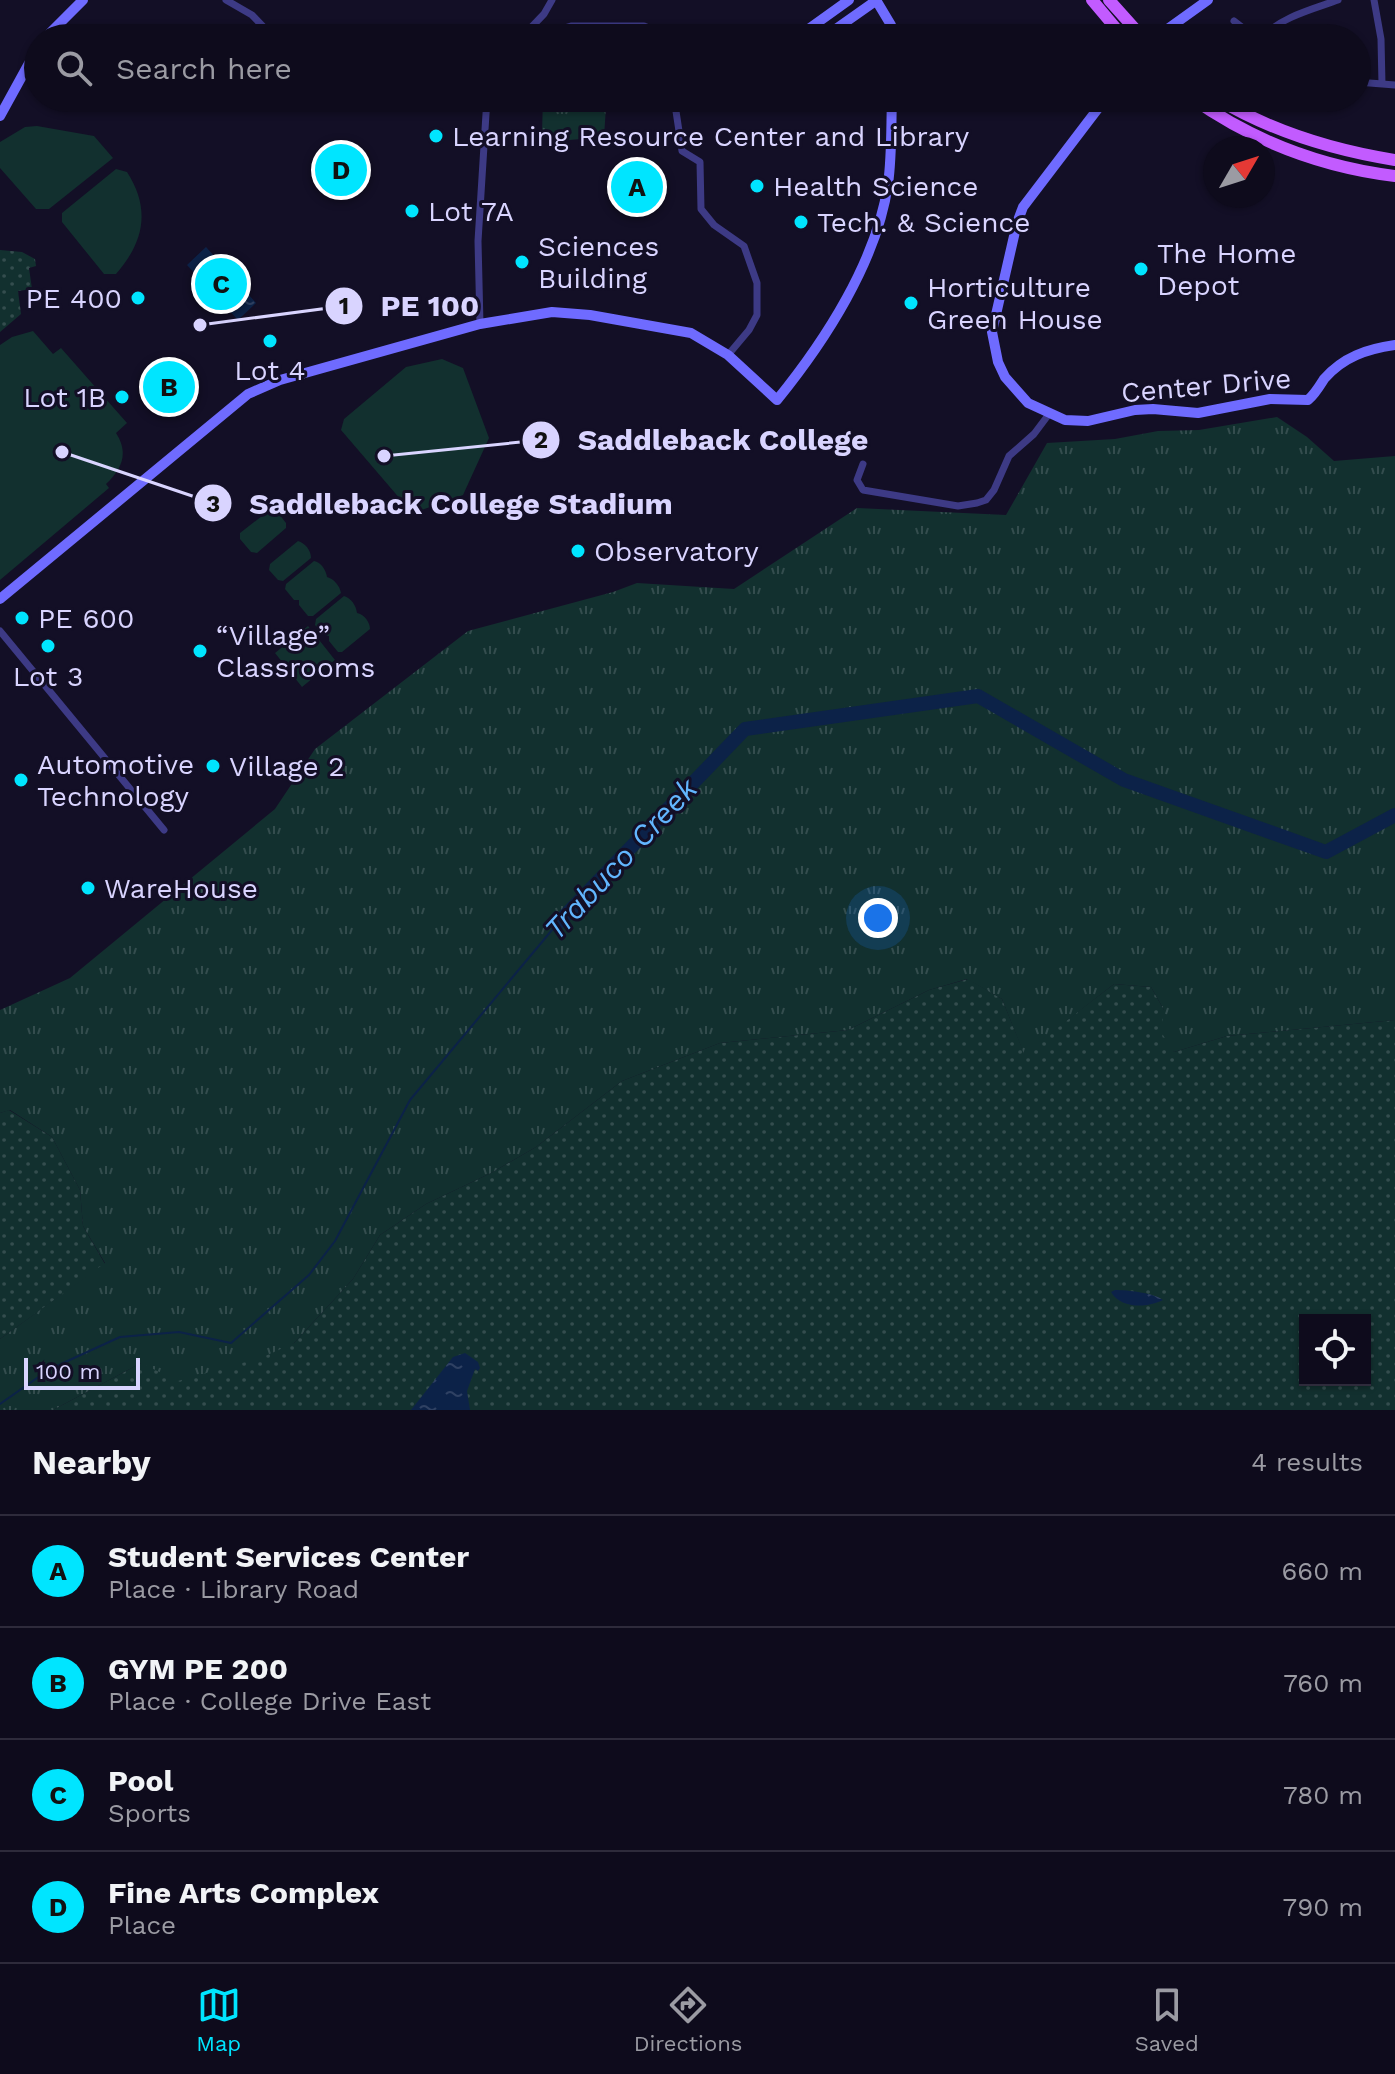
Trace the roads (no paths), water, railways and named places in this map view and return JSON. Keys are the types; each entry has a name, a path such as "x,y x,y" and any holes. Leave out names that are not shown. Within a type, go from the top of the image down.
{"main road":[{"path":"1092,0 1112,24"},
{"path":"1109,0 1130,24"},
{"path":"1213,112 1259,138 1305,157 1363,172 1395,176"},
{"path":"1238,112 1311,141 1395,160"}],"street":[{"path":"57,24 83,0"},
{"path":"226,0 252,15 261,24"},
{"path":"534,24 552,0"},
{"path":"812,24 849,0"},
{"path":"843,24 876,0 889,24"},
{"path":"1175,24 1208,0"},
{"path":"1279,24 1338,0"},
{"path":"1374,0 1382,49 1382,84"},
{"path":"1234,21 1238,24"},
{"path":"0,116 24,72"},
{"path":"1371,83 1395,85"},
{"path":"480,324 478,241 486,112"},
{"path":"677,112 681,148 700,162 701,209 714,225 744,246 757,283 757,315 728,355"},
{"path":"0,599 242,397 280,380 480,324 540,313 590,315 691,333 728,355 777,400 801,370 868,254 888,183 891,112"},
{"path":"863,464 857,480 863,490 958,506 977,503 986,500 994,490 1009,456 1034,434 1049,414 1028,403 1005,377 994,347 994,317 1023,207 1095,112"},
{"name":"Center Drive","path":"1049,414 1065,420 1088,421 1135,410 1198,413 1270,399 1308,400 1335,367 1350,357 1370,349 1395,345"},
{"path":"0,631 164,830"}],"water":[{"path":"206,247 256,303 238,320 187,265"},
{"path":"1134,1291 1163,1300 1150,1305 1128,1304 1115,1298 1111,1292"},
{"path":"465,1353 478,1362 480,1368 478,1371 475,1369 467,1391 470,1410 411,1410 453,1357"}],"waterway":[{"name":"Trabuco Creek","path":"557,924 745,729 978,696 1124,780 1326,852 1395,815"},
{"name":"Trabuco Creek","path":"0,1404 50,1369 120,1337 179,1332 231,1343 309,1275 335,1241 410,1100 557,924"}],"place":[{"name":"Learning Resource Center and Library","path":"436,136"},
{"name":"Fine Arts Complex","path":"341,170"},
{"name":"Health Science","path":"757,186"},
{"name":"Student Services Center","path":"637,187"},
{"name":"Lot 7A","path":"412,211"},
{"name":"Tech. & Science","path":"801,222"},
{"name":"Sciences Building","path":"522,262"},
{"name":"The Home Depot","path":"1141,269"},
{"name":"Pool","path":"221,284"},
{"name":"PE 400","path":"138,298"},
{"name":"Horticulture Green House","path":"911,303"},
{"name":"PE 100","path":"200,325"},
{"name":"Lot 4","path":"270,341"},
{"name":"GYM PE 200","path":"169,387"},
{"name":"Lot 1B","path":"122,397"},
{"name":"Saddleback College Stadium","path":"62,452"},
{"name":"Saddleback College","path":"384,456"},
{"name":"Observatory","path":"578,551"},
{"name":"PE 600","path":"22,618"},
{"name":"Lot 3","path":"48,646"},
{"name":"“Village” Classrooms","path":"200,651"},
{"name":"Village 2","path":"213,766"},
{"name":"Automotive Technology","path":"21,780"},
{"name":"WareHouse","path":"88,888"}]}
